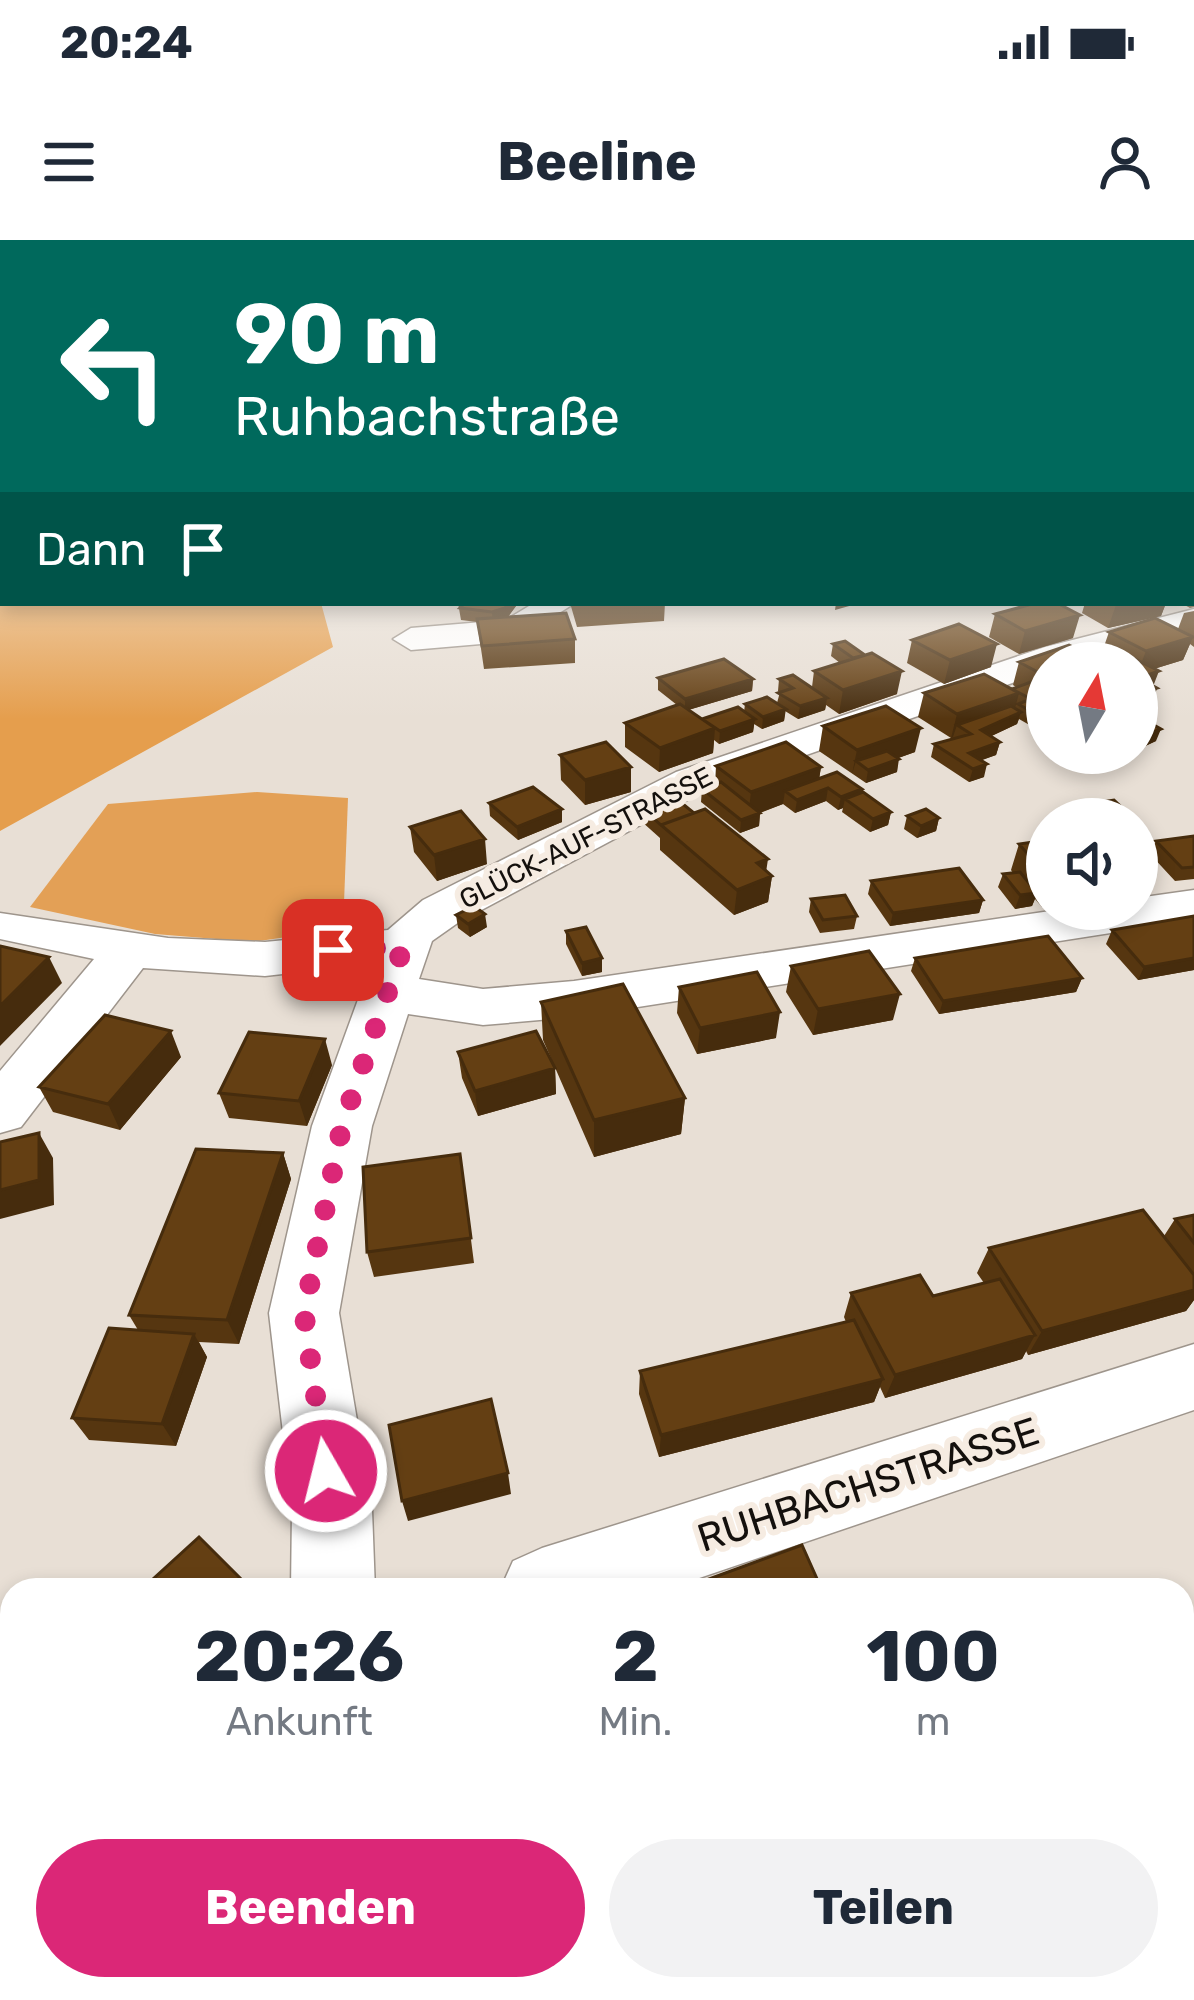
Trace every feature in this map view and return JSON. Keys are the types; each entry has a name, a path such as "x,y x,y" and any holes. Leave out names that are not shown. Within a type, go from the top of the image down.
{"street":[{"path":"411,639 514,630 554,606"},
{"name":"GLÜCK-AUF-STRASSE","path":"397,970 413,931 441,911 691,781 1058,655 1194,620"},
{"path":"10,926 201,959 269,959 365,945 397,970 483,1007 574,999 1194,904"},
{"path":"0,1111 130,950"},
{"path":"333,1578 332,1510 304,1313 342,1126 397,970"},
{"name":"RUHBACHSTRASSE","path":"579,1578 1194,1377"}],"shaded area":[{"path":"0,606 322,606 333,647 0,831"},
{"path":"257,792 348,798 343,929 253,942 155,934 30,907 108,804"}],"building":[{"path":"462,606 507,606 492,612"},
{"path":"1025,606 1063,606 1080,615 1025,631 995,614"},
{"path":"566,613 575,639 482,646 477,619"},
{"path":"1155,618 1193,637 1158,647 1158,642 1128,642 1109,632"},
{"path":"959,624 997,644 950,660 912,640"},
{"path":"845,641 865,655 853,658 833,644"},
{"path":"872,653 902,671 843,690 814,671"},
{"path":"724,659 753,679 685,699 658,678"},
{"path":"984,674 1019,693 957,714 924,693"},
{"path":"793,675 827,698 800,706 778,693 793,688 779,679"},
{"path":"767,697 786,709 763,717 745,704"},
{"path":"680,704 715,728 660,748 625,723"},
{"path":"886,706 921,728 857,750 823,726"},
{"path":"1011,706 1021,712 981,730 1000,742 969,753 987,764 973,769 934,744 971,734 957,725"},
{"path":"738,707 755,719 720,731 702,719"},
{"path":"606,742 631,767 585,780 560,755"},
{"path":"786,742 821,767 751,792 716,766"},
{"path":"887,751 899,759 868,770 856,761"},
{"path":"837,772 862,789 841,797 828,788 797,800 785,791"},
{"path":"721,782 760,813 741,820 702,789"},
{"path":"533,787 562,809 517,827 489,803"},
{"path":"863,792 891,812 873,819 845,799"},
{"path":"673,796 694,813 661,825 642,808"},
{"path":"705,809 768,859 757,863 772,876 737,890 661,825"},
{"path":"926,809 939,818 921,826 907,816"},
{"path":"461,811 485,839 434,855 410,827"},
{"path":"1194,836 1194,867 1182,868 1158,841"},
{"path":"959,868 983,900 893,913 871,881"},
{"path":"1020,872 1026,879 1026,894 1020,895 1003,874"},
{"path":"845,895 857,916 823,920 811,899"},
{"path":"474,906 485,914 468,924 456,915"},
{"path":"1194,916 1194,958 1144,967 1112,930 1158,930 1158,922"},
{"path":"586,927 602,958 582,963 566,931"},
{"path":"1048,936 1082,978 943,1001 915,958"},
{"path":"0,946 49,957 0,1006"},
{"path":"869,951 900,994 818,1009 791,966"},
{"path":"757,972 780,1012 700,1028 679,987"},
{"path":"623,984 685,1098 594,1120 541,1002"},
{"path":"105,1015 171,1031 108,1104 39,1087"},
{"path":"536,1031 555,1068 475,1091 458,1052"},
{"path":"249,1032 325,1039 299,1101 219,1093"},
{"path":"39,1133 39,1180 0,1190 0,1142"},
{"path":"196,1149 283,1153 227,1320 129,1315"},
{"path":"460,1154 471,1238 367,1252 363,1167"},
{"path":"1143,1210 1194,1275 1194,1290 1042,1331 989,1248"},
{"path":"1194,1215 1194,1243 1175,1219"},
{"path":"920,1275 933,1296 1000,1279 1035,1335 895,1375 851,1293"},
{"path":"854,1320 883,1379 661,1435 640,1371"},
{"path":"109,1328 194,1334 162,1424 72,1418"},
{"path":"491,1399 508,1473 402,1501 389,1425"},
{"path":"199,1537 240,1578 154,1578"},
{"path":"802,1545 817,1578 712,1578"}],"route":[{"path":"326,1471 304,1313 342,1126 403,947 365,945 333,950"}]}
